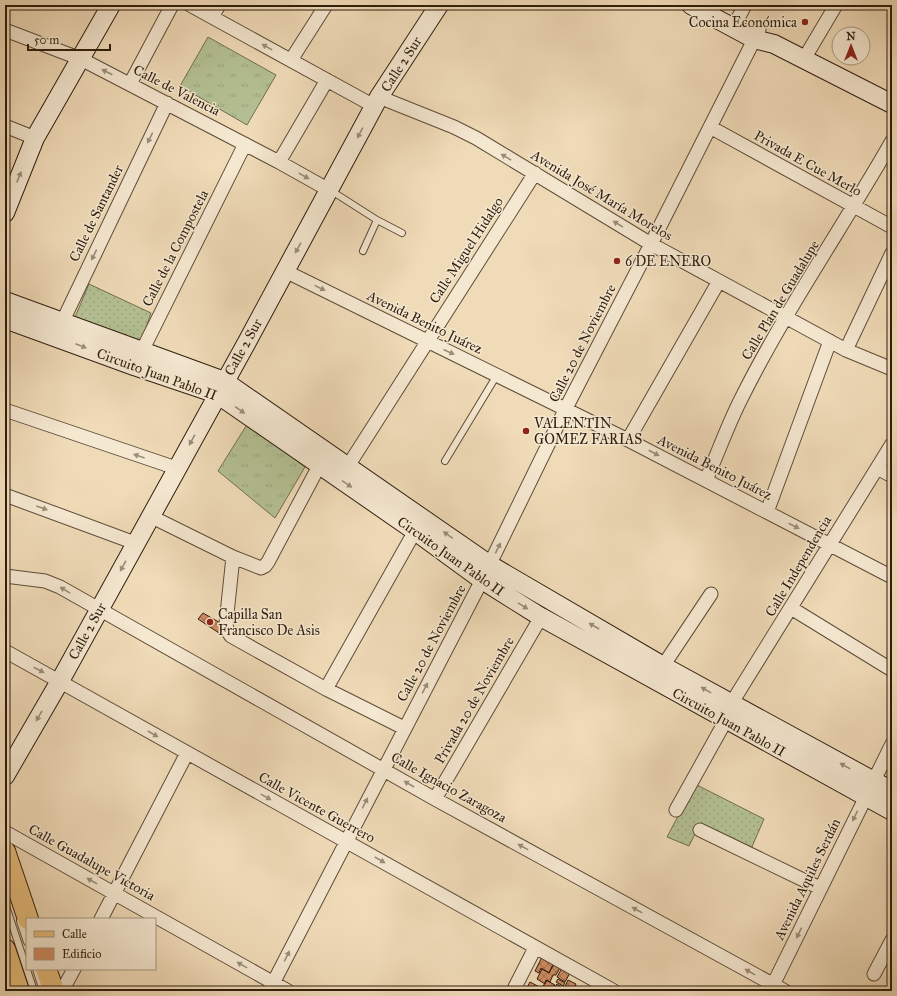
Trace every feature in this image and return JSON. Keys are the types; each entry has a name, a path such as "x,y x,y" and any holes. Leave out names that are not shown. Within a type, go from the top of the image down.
{"main road":[{"path":"5,213 35,138 111,5"},
{"name":"Calle 2 Sur","path":"5,776 60,681 377,101 439,5"},
{"path":"691,5 739,17"},
{"path":"716,5 739,17 756,34 892,104"},
{"name":"Circuito Juan Pablo II","path":"5,301 59,329 138,359 221,387 348,466 542,617 729,712 892,791"},
{"name":"Circuito Juan Pablo II","path":"5,319 59,329"},
{"name":"Circuito Juan Pablo II","path":"221,387 319,466 415,531 486,573 663,666 729,712 864,797 892,811"},
{"path":"5,851 23,916"},
{"path":"5,949 19,991"},
{"path":"46,970 54,991"}],"street":[{"path":"130,84 172,5"},
{"name":"Avenida José María Morelos","path":"190,5 327,80 377,101 454,127 534,173 651,244 846,350 892,370"},
{"path":"212,17 219,5"},
{"path":"291,60 326,5"},
{"path":"804,59 836,5"},
{"name":"Calle de Valencia","path":"5,30 81,59 245,144 329,190"},
{"name":"Calle 20 de Noviembre","path":"271,987 404,728 486,573 565,410 651,244 756,34"},
{"path":"279,162 327,80"},
{"name":"Calle de Santander","path":"59,329 167,103"},
{"path":"5,126 35,138"},
{"name":"Privada E Cue Merlo","path":"710,127 892,227"},
{"name":"Calle Plan de Guadalupe","path":"706,480 742,397 786,318 854,207 892,141"},
{"name":"Calle de la Compostela","path":"138,359 245,144"},
{"name":"Calle Miguel Hidalgo","path":"348,466 534,173"},
{"path":"846,350 892,253"},
{"name":"Avenida Benito Juárez","path":"285,271 628,440 892,577"},
{"path":"628,440 719,281"},
{"path":"768,512 830,341"},
{"path":"5,410 176,468"},
{"name":"Calle Independencia","path":"676,810 729,712 829,544 892,444"},
{"path":"150,516 256,568 265,566 319,466"},
{"path":"877,468 892,476"},
{"path":"5,495 135,543"},
{"path":"326,689 415,531"},
{"path":"234,557 227,630 231,636 326,689 404,728"},
{"name":"Calle Ignacio Zaragoza","path":"5,577 37,580 52,584 776,989"},
{"path":"663,666 711,594"},
{"path":"792,608 892,670"},
{"name":"Privada 20 de Noviembre","path":"435,799 542,617"},
{"name":"Calle Vicente Guerrero","path":"5,651 346,840 535,948 589,981 614,991"},
{"name":"Avenida Aquiles Serdán","path":"776,989 820,888 864,797 892,744"},
{"path":"103,918 187,753"},
{"path":"700,830 820,888"},
{"name":"Calle Guadalupe Victoria","path":"5,832 155,918"},
{"name":"Calle Guadalupe Victoria","path":"156,918 271,987 288,991"},
{"path":"874,974 892,940"},
{"path":"513,991 535,948"},
{"path":"62,991 73,970"}],"lane":[{"path":"329,190 377,220 402,233"},
{"path":"363,251 377,220"},
{"path":"445,461 498,375"},
{"path":"5,903 26,967"},
{"path":"23,916 26,936"},
{"path":"27,970 34,991"},
{"path":"36,970 43,991"}],"green space":[{"path":"208,37 276,75 247,125 180,86"},
{"path":"89,284 151,313 140,345 73,322"},
{"path":"248,423 305,467 275,518 218,471"},
{"path":"695,784 764,819 751,849 700,824 689,846 667,837"}],"building":[{"name":"Capilla San Francisco De Asis","path":"203,613 222,624 219,633 198,619"},
{"path":"542,957 554,962 549,973 541,968 539,973 535,971"},
{"path":"555,962 561,966 556,975 553,975 550,982 547,980 545,984 537,979 542,969 549,973"},
{"path":"562,968 570,973 565,982 557,977"},
{"path":"558,979 565,983 563,986 556,982"},
{"path":"546,980 555,985 552,991 543,987"},
{"path":"568,980 576,984 573,991 563,991"},
{"path":"530,982 547,991 525,991"},
{"path":"557,984 563,988 561,991 552,991"}],"place":[{"name":"Cocina Económica","path":"805,22"},
{"name":"6 DE ENERO","path":"617,261"},
{"name":"VALENTIN GOMEZ FARIAS","path":"526,431"},
{"name":"Capilla San Francisco De Asis","path":"210,622"}]}
